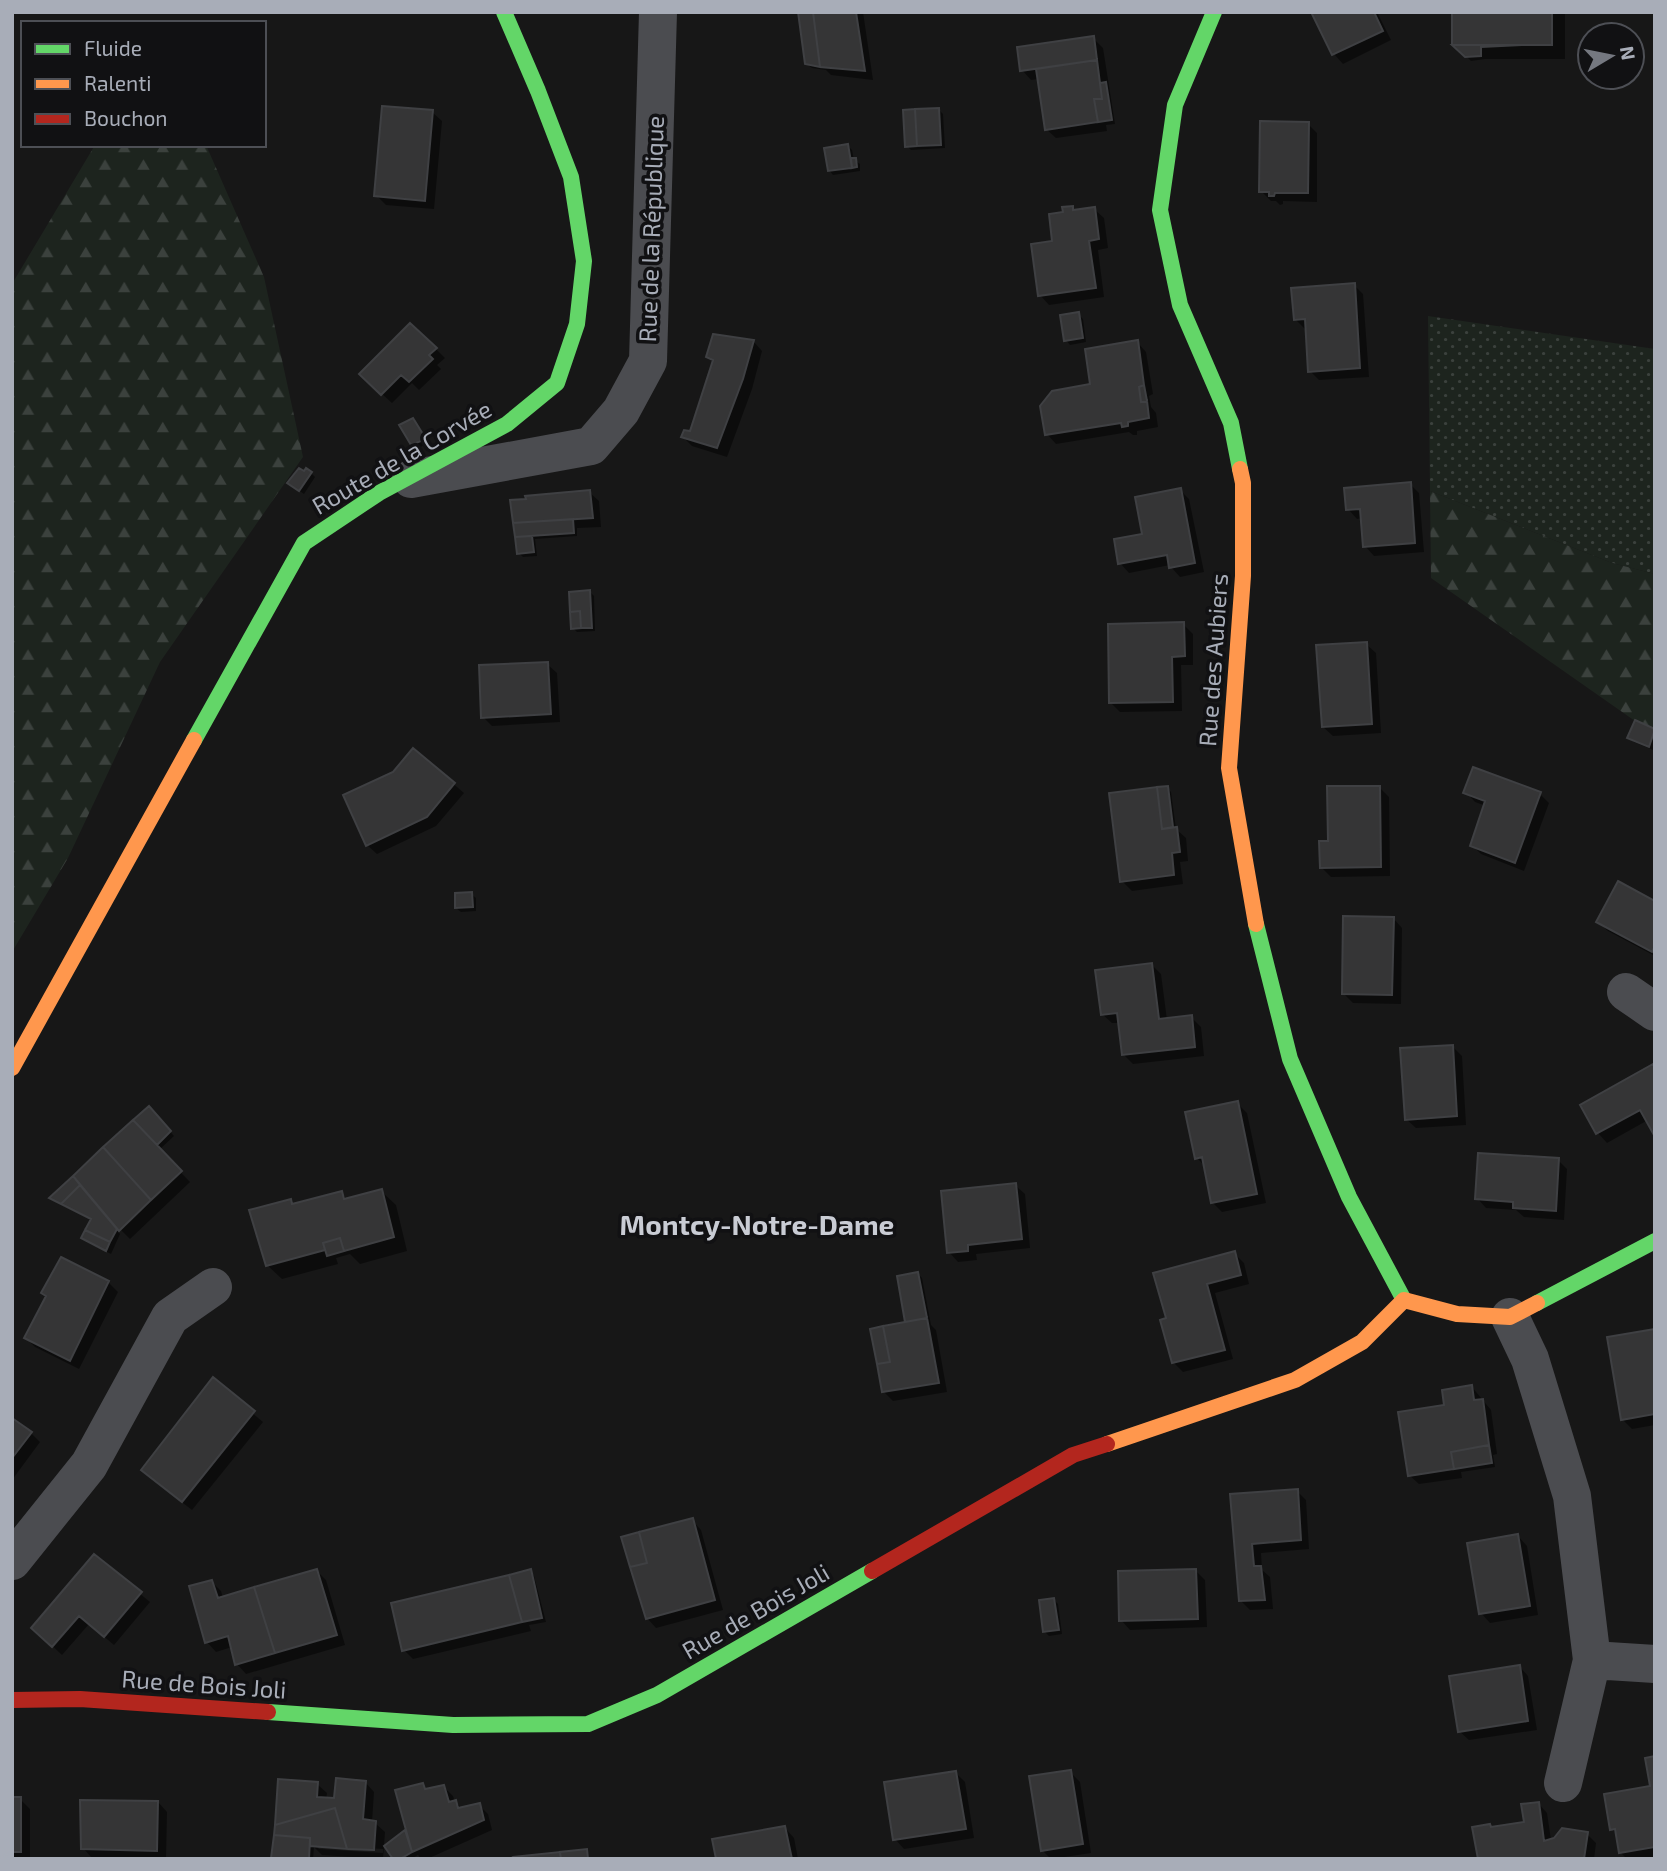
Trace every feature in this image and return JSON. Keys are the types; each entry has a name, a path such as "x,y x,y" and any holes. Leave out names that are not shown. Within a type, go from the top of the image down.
{"street":[{"name":"Route de la Corvée","path":"12,1068 304,543 379,493 508,424 556,383 577,324 584,261 571,177 504,12"},
{"name":"Rue de la République","path":"402,481 591,446 621,411 648,361 658,12"},
{"name":"Rue des Aubiers","path":"1214,12 1175,105 1160,210 1180,305 1231,423 1243,483 1243,576 1229,768 1257,927 1290,1059 1349,1197 1404,1300"},
{"path":"1404,1300 1457,1314 1510,1317 1655,1241"},
{"path":"12,1561 89,1465 170,1317 213,1287"},
{"name":"Rue de Bois Joli","path":"12,1700 80,1699 453,1725 588,1724 657,1695 1073,1455 1295,1380 1362,1342 1404,1300"},
{"path":"1510,1317 1530,1359 1572,1496 1592,1660 1563,1783"},
{"path":"1592,1660 1655,1664"}],"green space":[{"path":"94,147 207,147 264,277 303,457 160,662 68,858 12,952 12,284"},
{"path":"1428,316 1655,349 1655,574 1612,563 1430,491"},
{"path":"1430,491 1612,563 1655,574 1655,735 1431,578"}],"building":[{"path":"798,12 813,12 820,67 805,64"},
{"path":"813,12 856,12 865,71 820,67"},
{"path":"1311,12 1374,12 1383,31 1332,55"},
{"path":"1452,12 1552,12 1552,45 1452,45"},
{"path":"1094,36 1097,60 1020,71 1017,47"},
{"path":"1452,45 1522,45 1481,47 1481,56 1465,57"},
{"path":"1097,60 1102,99 1094,99 1098,122 1045,130 1036,69"},
{"path":"1106,82 1112,120 1098,122 1094,99 1102,99 1100,83"},
{"path":"382,106 433,110 425,201 374,196"},
{"path":"939,108 941,145 917,146 915,109"},
{"path":"915,109 917,146 905,147 903,110"},
{"path":"1260,121 1309,122 1308,193 1275,193 1274,196 1269,196 1269,192 1259,192"},
{"path":"848,144 852,168 828,171 824,148"},
{"path":"851,158 856,158 857,167 852,168"},
{"path":"1073,206 1073,210 1095,207 1099,239 1089,241 1096,288 1038,296 1031,244 1052,241 1049,214 1063,212 1062,207"},
{"path":"1355,283 1360,368 1308,372 1305,319 1294,320 1291,288"},
{"path":"1079,312 1083,338 1064,341 1060,315"},
{"path":"410,323 437,348 429,355 433,359 409,382 401,375 381,395 359,374"},
{"path":"713,334 754,340 743,379 717,448 681,437 684,430 690,431 713,360 706,357"},
{"path":"1138,340 1144,385 1139,387 1141,402 1147,401 1149,418 1128,422 1128,426 1122,427 1121,423 1045,435 1040,406 1052,391 1090,384 1085,349"},
{"path":"1144,385 1147,401 1141,402 1139,387"},
{"path":"413,418 426,439 411,445 399,425"},
{"path":"299,468 312,472 299,491 287,483"},
{"path":"1411,482 1415,543 1363,547 1360,509 1346,510 1344,488"},
{"path":"1181,488 1195,563 1169,568 1167,555 1118,564 1114,539 1142,534 1135,497"},
{"path":"590,490 593,518 513,523 510,500 526,499 525,496"},
{"path":"573,519 574,533 515,537 513,523"},
{"path":"532,536 534,552 517,554 515,537"},
{"path":"590,590 592,628 581,628 580,611 570,612 569,592"},
{"path":"580,611 581,628 571,629 570,612"},
{"path":"1184,622 1185,656 1172,657 1173,702 1109,703 1108,624"},
{"path":"1367,642 1372,724 1322,727 1316,645"},
{"path":"548,662 551,714 481,718 479,665"},
{"path":"1635,720 1655,729 1649,747 1627,738"},
{"path":"413,748 455,783 427,817 366,846 343,795 393,772"},
{"path":"1473,767 1541,792 1515,863 1470,846 1485,801 1463,793"},
{"path":"1168,786 1173,827 1162,829 1157,787"},
{"path":"1327,786 1380,786 1381,867 1320,868 1319,841 1328,841"},
{"path":"1157,787 1162,829 1177,827 1180,852 1172,853 1174,875 1120,882 1109,793"},
{"path":"1618,881 1655,901 1655,946 1652,952 1596,922"},
{"path":"472,892 473,907 455,908 455,893"},
{"path":"1343,916 1394,917 1392,995 1342,994"},
{"path":"1152,963 1159,1019 1192,1015 1195,1047 1122,1055 1117,1013 1101,1015 1095,970"},
{"path":"1453,1045 1457,1116 1405,1120 1400,1048"},
{"path":"1653,1064 1655,1137 1640,1110 1596,1134 1580,1105"},
{"path":"1238,1101 1257,1194 1211,1203 1202,1157 1195,1159 1185,1112"},
{"path":"149,1106 171,1131 157,1145 133,1120"},
{"path":"133,1120 182,1171 151,1200 103,1147"},
{"path":"103,1147 151,1200 119,1231 73,1176"},
{"path":"1478,1153 1559,1158 1556,1211 1513,1208 1513,1202 1475,1199"},
{"path":"73,1176 80,1185 61,1204 49,1198"},
{"path":"1016,1183 1022,1239 968,1245 968,1251 947,1253 941,1191"},
{"path":"80,1185 117,1229 110,1242 85,1230 91,1219 61,1204"},
{"path":"382,1189 394,1237 344,1251 340,1238 323,1243 325,1250 266,1266 249,1210 291,1199 292,1204 342,1191 344,1199"},
{"path":"85,1230 110,1242 106,1251 81,1238"},
{"path":"340,1238 344,1251 327,1256 323,1243"},
{"path":"1235,1251 1241,1275 1207,1284 1225,1350 1172,1363 1160,1320 1166,1318 1153,1273"},
{"path":"61,1257 109,1281 70,1361 24,1338 46,1296 41,1293"},
{"path":"918,1272 927,1318 905,1322 897,1276"},
{"path":"927,1318 939,1383 882,1392 877,1364 890,1362 883,1326"},
{"path":"883,1326 890,1362 877,1364 870,1329"},
{"path":"1655,1329 1655,1414 1621,1420 1607,1337"},
{"path":"213,1377 255,1411 182,1502 141,1470"},
{"path":"1472,1385 1474,1400 1483,1399 1489,1445 1451,1452 1454,1469 1408,1476 1398,1412 1444,1405 1442,1390"},
{"path":"12,1418 32,1432 12,1458"},
{"path":"1489,1445 1492,1463 1454,1469 1451,1452"},
{"path":"1298,1489 1301,1540 1252,1544 1254,1566 1261,1566 1265,1600 1239,1601 1230,1494"},
{"path":"693,1518 715,1600 646,1619 630,1567 647,1563 639,1532"},
{"path":"639,1532 647,1563 630,1567 621,1537"},
{"path":"1518,1534 1530,1606 1479,1614 1467,1543"},
{"path":"94,1554 142,1592 104,1637 79,1616 52,1647 31,1628"},
{"path":"317,1569 337,1635 275,1653 254,1587"},
{"path":"531,1569 542,1618 522,1622 509,1575"},
{"path":"1196,1569 1198,1619 1119,1621 1118,1571"},
{"path":"509,1575 522,1622 402,1651 391,1603"},
{"path":"212,1580 218,1598 254,1587 275,1653 235,1665 228,1636 205,1643 189,1586"},
{"path":"1054,1598 1059,1630 1043,1632 1039,1600"},
{"path":"1520,1665 1528,1721 1458,1732 1449,1676"},
{"path":"1655,1756 1655,1847 1619,1853 1615,1829 1610,1830 1604,1794 1650,1786 1645,1758"},
{"path":"1071,1770 1083,1844 1041,1851 1029,1776"},
{"path":"956,1771 966,1829 893,1840 884,1782"},
{"path":"336,1778 366,1781 363,1819 376,1821 374,1850 347,1849 335,1808 275,1825 278,1779 318,1782 317,1797 334,1798"},
{"path":"423,1783 425,1789 444,1785 449,1802 456,1800 458,1808 480,1803 484,1820 412,1852 395,1790"},
{"path":"12,1797 21,1797 21,1852 12,1852"},
{"path":"80,1800 158,1801 157,1851 81,1849"},
{"path":"1539,1802 1544,1841 1554,1838 1562,1828 1588,1832 1584,1859 1478,1859 1472,1827 1524,1822 1521,1804"},
{"path":"335,1808 347,1849 310,1846 310,1838 274,1835 275,1825"},
{"path":"785,1826 792,1859 716,1859 712,1839"},
{"path":"405,1830 412,1852 400,1859 393,1859 384,1846"},
{"path":"274,1835 310,1838 309,1859 271,1858"},
{"path":"587,1849 588,1859 561,1859 560,1852"},
{"path":"560,1852 561,1859 510,1859 513,1857"}],"traffic: fast":[{"path":"194,740 304,543 379,493 507,424 557,383 577,324 584,261 571,177 504,12"},
{"path":"1214,12 1175,105 1160,210 1180,305 1231,423 1240,469"},
{"path":"1256,924 1290,1059 1349,1197 1404,1300"},
{"path":"1537,1303 1655,1241"},
{"path":"268,1712 453,1725 588,1724 657,1695 872,1571"}],"traffic: slow":[{"path":"1240,469 1243,483 1243,576 1229,768 1256,924"},
{"path":"12,1068 194,740"},
{"path":"1107,1444 1295,1380 1362,1342 1404,1300 1457,1314 1510,1317 1537,1303"}],"traffic: jam":[{"path":"872,1571 1073,1455 1107,1444"},
{"path":"12,1700 80,1699 268,1712"}],"district":[{"name":"Montcy-Notre-Dame","path":"757,1225"}]}
